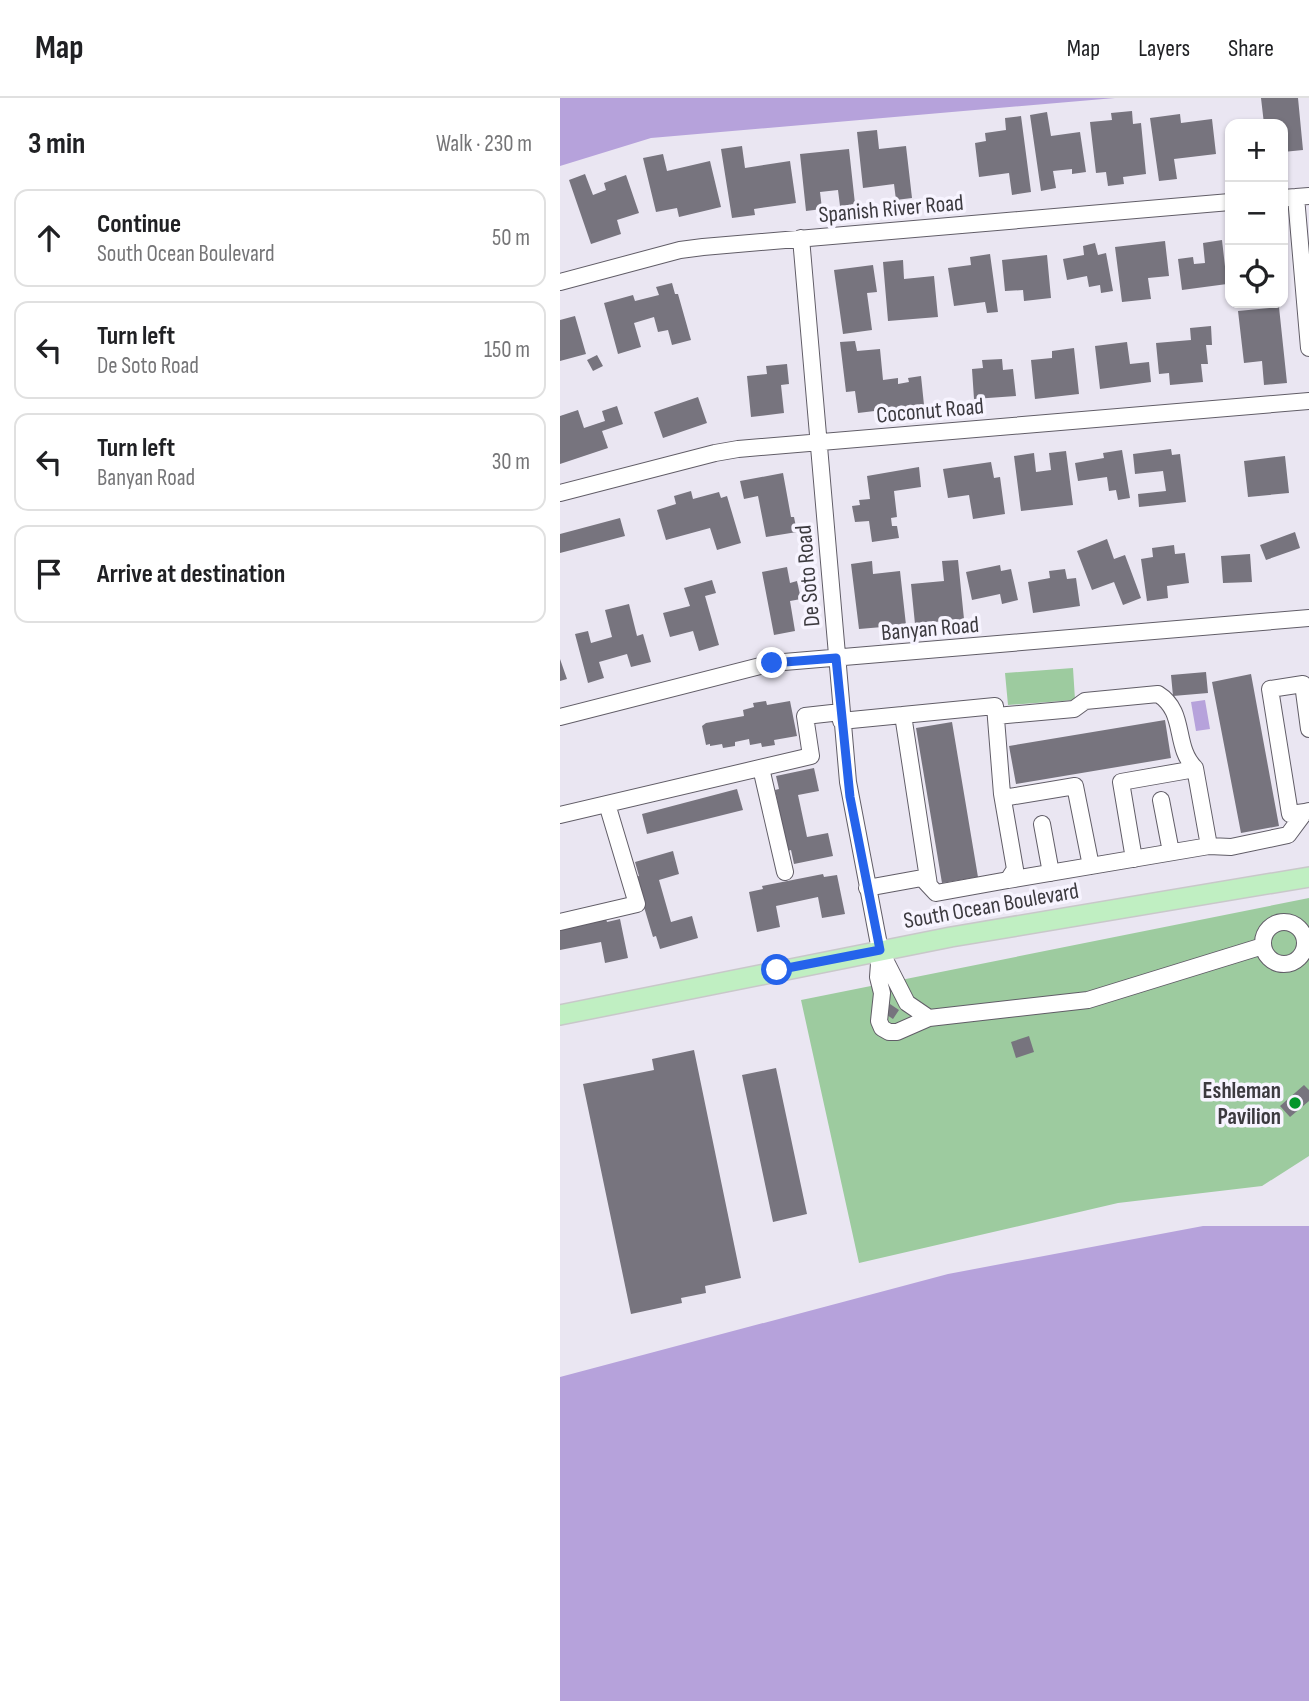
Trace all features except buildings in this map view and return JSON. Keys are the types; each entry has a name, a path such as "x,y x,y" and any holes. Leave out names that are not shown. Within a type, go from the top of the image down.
{"main road":[{"name":"South Ocean Boulevard","path":"560,1014 1016,925 1309,877"}],"street":[{"path":"1296,197 1309,348"},
{"name":"Spanish River Road","path":"560,282 680,250 1225,202"},
{"name":"De Soto Road","path":"801,238 841,717 850,797 880,950"},
{"name":"Coconut Road","path":"560,493 715,453 1309,401"},
{"name":"Banyan Road","path":"560,717 772,663 1309,618"},
{"path":"1307,812 1290,814 1270,689 1306,683 1309,729"},
{"path":"996,716 1074,709 1085,701 1158,694 1169,701 1176,714 1186,759 1195,769 1209,846"},
{"path":"560,815 811,756 805,716 903,715 995,706 1003,799 1015,869 1008,880"},
{"path":"903,715 929,885"},
{"path":"761,768 785,873"},
{"path":"1134,859 1121,782 1195,769"},
{"path":"1003,799 1075,786 1091,866"},
{"path":"1161,800 1171,852"},
{"path":"560,922 637,904 607,804"},
{"path":"867,888 922,878 936,892 1209,846 1231,846 1288,835 1307,812"},
{"path":"1042,824 1051,873"},
{"path":"880,950 878,977 882,1002 879,1021 882,1028 897,1032 929,1018 1088,1000 1263,946"},
{"path":"880,950 906,1003 929,1018"}],"green space":[{"path":"1073,668 1075,700 1008,705 1005,673"},
{"path":"1309,898 1309,1156 1262,1186 1118,1203 859,1263 801,1000"}],"shaded area":[{"path":"560,98 1115,98 651,138 560,166"},
{"path":"1205,700 1210,729 1196,731 1191,702"},
{"path":"1203,1226 1309,1226 1309,1701 560,1701 560,1377 948,1274"}],"place":[{"name":"Eshleman Pavilion","path":"1295,1103"}],"route":[{"path":"772,663 836,658 850,797 880,950 777,970"}]}
